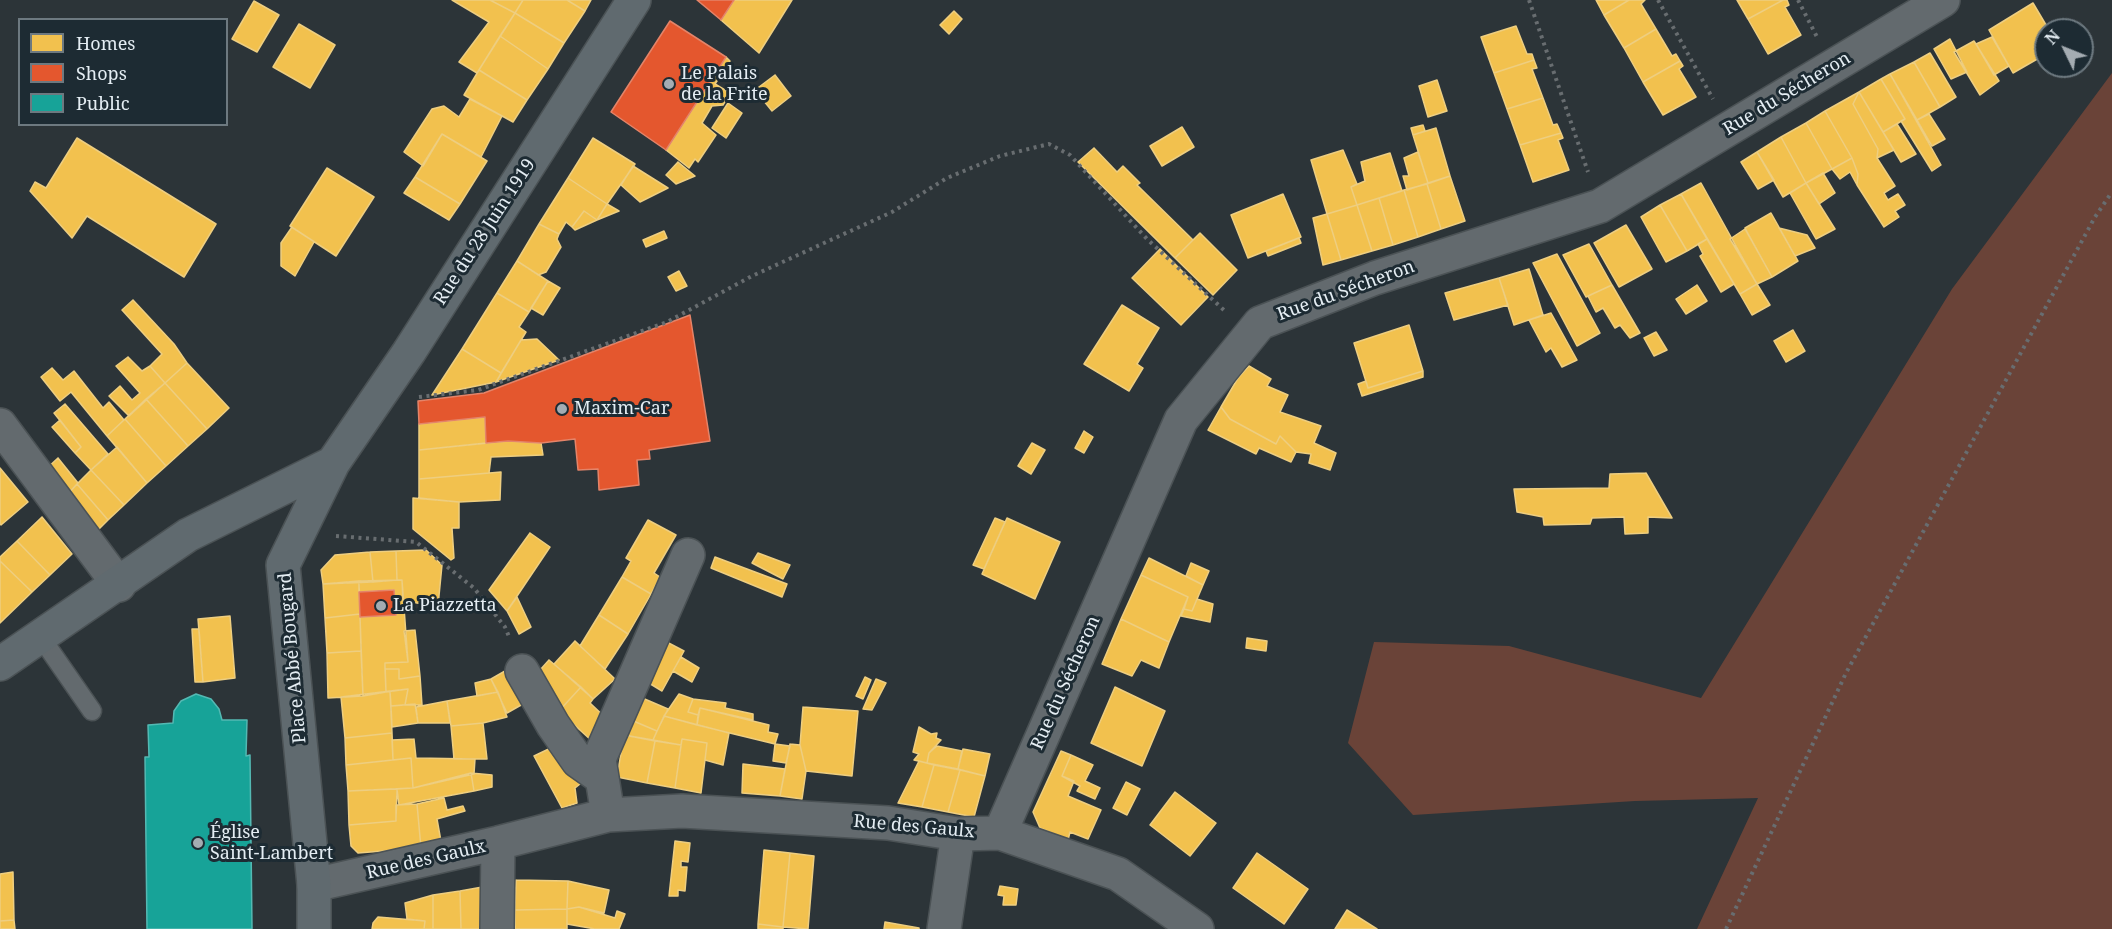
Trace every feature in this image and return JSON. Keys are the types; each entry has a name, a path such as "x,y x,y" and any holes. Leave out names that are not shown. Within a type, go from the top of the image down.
{"main road":[{"name":"Rue du 28 Juin 1919","path":"333,463 634,0"},
{"name":"Place Abbé Bougard","path":"314,929 314,885 283,565 333,463"},
{"path":"0,664 188,535 333,463"}],"street":[{"name":"Rue du Sécheron","path":"1000,833 1181,420 1260,324 1376,278 1600,206 1943,0"},
{"path":"0,425 118,585"},
{"path":"608,815 599,759 688,555"},
{"path":"522,671 578,761 602,778"},
{"name":"Rue des Gaulx","path":"314,885 608,815 682,811 888,823 958,834 1000,833 1118,874 1197,929"},
{"path":"944,929 958,834"},
{"path":"497,929 498,843"}],"lane":[{"path":"40,636 92,711"}],"path":[{"path":"1529,0 1600,206"},
{"path":"1658,0 1729,128"},
{"path":"378,397 426,397 478,390 647,329 667,321 752,276 892,212 947,177 1000,156 1049,144 1070,155 1147,239 1216,304 1253,333"},
{"path":"1726,929 1846,673 2095,217 2112,192"},
{"path":"299,533 416,542 474,588 505,627 522,671"}],"shaded area":[{"path":"2112,73 2112,929 1697,929 1758,798 1635,801 1413,815 1348,743 1374,642 1509,646 1701,698 1952,289"}],"building: Homes":[{"path":"452,0 490,0 515,13 477,73 459,62 489,22"},
{"path":"490,0 523,0 515,13"},
{"path":"523,0 567,0 585,11 564,43 515,13"},
{"path":"567,0 591,0 585,11"},
{"path":"734,0 792,0 759,53 721,20"},
{"path":"1596,0 1629,0 1604,15"},
{"path":"1629,0 1645,0 1641,4 1656,29 1624,48 1604,15"},
{"path":"1737,0 1783,0 1748,19"},
{"path":"1787,0 1789,5 1785,7 1801,35 1768,54 1748,19"},
{"path":"254,1 279,15 257,52 232,39"},
{"path":"2033,3 2042,18 2034,18 2034,61 2013,73 1989,30"},
{"path":"954,11 962,19 949,34 940,25"},
{"path":"515,13 564,43 548,69 500,36"},
{"path":"299,24 335,45 310,88 273,67"},
{"path":"1516,26 1527,54 1532,54 1534,60 1494,73 1481,37"},
{"path":"1656,29 1672,56 1676,54 1680,61 1643,82 1624,48"},
{"path":"500,36 548,69 527,100 479,70"},
{"path":"1992,37 2009,66 1994,75 1976,44"},
{"path":"1950,39 1967,72 1951,79 1934,49"},
{"path":"1974,41 1999,81 1980,95 1954,52"},
{"path":"1930,53 1956,97 1940,107 1914,62"},
{"path":"726,57 730,61 715,84 730,93 723,105 712,106 702,123 716,135 698,162 695,159 689,168 666,150"},
{"path":"1534,60 1537,68 1532,69 1543,98 1507,109 1494,73"},
{"path":"1680,61 1683,66 1679,69 1696,97 1663,115 1643,82"},
{"path":"1914,62 1940,107 1917,120 1890,74"},
{"path":"479,70 527,100 513,122 464,95"},
{"path":"1890,74 1941,165 1932,171 1901,121 1905,119 1881,79"},
{"path":"775,75 791,96 772,111 755,90"},
{"path":"1881,79 1905,119 1883,132 1859,92"},
{"path":"1437,80 1447,111 1428,117 1419,86"},
{"path":"1859,92 1853,104 1878,149 1877,158 1895,186 1884,193 1888,200 1898,194 1905,205 1895,211 1899,217 1884,227 1857,185 1858,174 1852,158 1825,111"},
{"path":"1859,92 1894,150 1877,158 1878,149 1853,104"},
{"path":"1543,98 1553,125 1557,124 1561,133 1520,145 1507,109"},
{"path":"470,99 502,116 481,157 442,134 423,166 404,152 432,109 444,106 459,117"},
{"path":"728,103 742,113 726,138 712,128"},
{"path":"1825,111 1852,158 1832,169 1806,123"},
{"path":"1929,114 1945,139 1932,146 1917,120"},
{"path":"1806,123 1832,169 1806,183 1781,137"},
{"path":"1897,124 1916,154 1901,162 1883,132"},
{"path":"1423,125 1425,131 1413,135 1411,128"},
{"path":"1182,127 1194,147 1162,166 1150,146"},
{"path":"1436,128 1450,176 1428,183 1413,135"},
{"path":"1561,133 1563,138 1558,140 1569,170 1533,182 1520,145"},
{"path":"442,134 487,161 460,204 415,177"},
{"path":"1781,137 1806,183 1783,197 1757,152"},
{"path":"77,138 216,224 184,277 87,216 72,238 30,191 35,182 46,188"},
{"path":"593,138 635,164 607,204 568,178"},
{"path":"1094,148 1117,172 1123,166 1140,183 1137,185 1193,240 1175,258 1078,162"},
{"path":"1343,150 1357,184 1351,187 1357,205 1327,214 1311,160"},
{"path":"1418,152 1428,183 1407,190 1403,176 1409,176 1404,158"},
{"path":"1757,152 1774,180 1758,189 1741,162"},
{"path":"1390,153 1402,191 1357,205 1351,187 1365,181 1361,162"},
{"path":"1852,158 1858,174 1857,185 1850,172 1840,179 1832,169"},
{"path":"678,162 695,176 676,184 666,175"},
{"path":"633,166 668,188 640,202 621,185"},
{"path":"327,168 374,197 336,256 290,226"},
{"path":"1823,173 1835,193 1819,204 1806,183"},
{"path":"1450,176 1465,221 1441,229 1427,184"},
{"path":"415,177 460,204 449,220 404,193"},
{"path":"568,178 607,204 597,220 584,211 572,227 566,222 559,234 539,224"},
{"path":"1701,183 1757,284 1740,294 1681,194"},
{"path":"1806,183 1835,229 1816,239 1790,193"},
{"path":"1427,184 1441,229 1418,237 1404,190"},
{"path":"1404,190 1418,237 1393,245 1379,198"},
{"path":"1283,194 1301,237 1248,258 1231,215"},
{"path":"1681,194 1707,239 1687,251 1660,205"},
{"path":"1379,198 1393,245 1372,251 1357,205"},
{"path":"607,204 619,211 597,220"},
{"path":"1357,205 1372,251 1341,260 1327,214"},
{"path":"1660,205 1687,251 1666,262 1641,217"},
{"path":"584,211 597,220 575,230 572,227"},
{"path":"1771,213 1798,261 1772,277 1745,228"},
{"path":"1327,214 1341,260 1323,265 1313,218"},
{"path":"539,224 559,234 557,239 561,247 546,272 538,275 517,261"},
{"path":"1626,225 1652,269 1619,287 1594,243"},
{"path":"292,227 314,242 295,276 281,266 281,243"},
{"path":"1779,228 1807,235 1815,248 1795,256"},
{"path":"1745,229 1772,277 1757,284 1730,239"},
{"path":"664,231 667,238 646,247 643,240"},
{"path":"1200,233 1237,270 1213,295 1175,258"},
{"path":"1299,238 1301,243 1268,256 1266,251"},
{"path":"1707,239 1734,284 1721,292 1700,256 1703,254 1698,244"},
{"path":"1589,244 1612,285 1586,297 1563,255"},
{"path":"1160,249 1208,297 1181,325 1132,278"},
{"path":"1557,254 1600,333 1577,346 1533,263"},
{"path":"517,261 548,281 529,312 497,293"},
{"path":"1529,269 1543,315 1514,325 1499,278"},
{"path":"679,271 687,286 676,291 668,277"},
{"path":"1499,278 1508,305 1454,320 1445,293"},
{"path":"548,281 560,288 543,315 531,308"},
{"path":"1757,284 1770,305 1752,315 1740,294"},
{"path":"1612,285 1640,333 1630,338 1620,325 1615,328 1603,308 1596,312 1588,296"},
{"path":"1697,285 1707,301 1686,314 1676,299"},
{"path":"497,293 529,312 519,327 526,332 501,373 462,349"},
{"path":"133,300 174,344 187,363 165,383 150,366 162,354 122,310"},
{"path":"1122,305 1159,328 1137,364 1143,368 1129,391 1084,364"},
{"path":"1551,313 1577,360 1562,367 1551,348 1546,352 1529,320"},
{"path":"1409,325 1423,371 1368,388 1354,343"},
{"path":"1793,330 1805,351 1786,362 1774,341"},
{"path":"1656,332 1667,350 1654,356 1644,338"},
{"path":"537,339 559,360 496,382 521,340"},
{"path":"462,349 501,373 496,382 432,395"},
{"path":"128,357 142,371 150,366 165,383 129,416 109,396 120,386 132,400 140,393 116,366"},
{"path":"187,363 229,408 207,429 165,383"},
{"path":"1249,366 1271,379 1267,386 1288,395 1280,412 1321,426 1314,443 1336,453 1330,470 1309,463 1311,454 1296,452 1280,436 1276,444 1230,419 1221,407 1238,378"},
{"path":"52,368 63,380 74,371 103,408 109,402 124,420 107,436 71,392 60,401 41,377"},
{"path":"1423,371 1423,377 1362,396 1358,384 1366,381 1368,388"},
{"path":"165,383 207,429 188,446 146,399"},
{"path":"146,399 188,446 166,466 125,419"},
{"path":"65,404 108,454 91,470 75,453 81,447 54,413"},
{"path":"1221,407 1230,419 1276,444 1280,436 1296,452 1291,462 1259,448 1256,454 1208,430"},
{"path":"485,417 486,443 419,450 419,424"},
{"path":"125,419 166,466 147,483 107,436"},
{"path":"60,420 81,447 75,453 52,427"},
{"path":"1084,431 1093,437 1084,453 1075,448"},
{"path":"508,441 541,443 543,455 491,457 489,473 419,479 419,450"},
{"path":"1032,443 1045,450 1031,474 1018,466"},
{"path":"117,447 147,483 124,505 91,470"},
{"path":"58,458 78,483 66,496 45,470"},
{"path":"0,468 28,502 1,525 0,523"},
{"path":"91,470 124,505 108,520 77,484"},
{"path":"501,472 500,500 459,502 419,498 419,479"},
{"path":"1646,473 1672,518 1648,517 1648,533 1625,534 1624,517 1592,518 1590,524 1544,525 1543,517 1517,512 1514,489 1609,488 1610,474"},
{"path":"77,484 108,520 96,532 66,496"},
{"path":"413,498 459,502 459,528 452,528 454,558 451,560 413,529"},
{"path":"42,517 72,554 50,575 17,541"},
{"path":"995,518 1005,522 984,569 973,565"},
{"path":"1007,518 1060,542 1035,599 982,574"},
{"path":"648,520 676,535 654,573 660,577 651,594 622,577 631,561 626,558"},
{"path":"530,533 550,547 507,611 489,590"},
{"path":"17,541 50,575 32,592 0,561 0,557"},
{"path":"426,550 442,565 438,606 403,601 402,580 397,580 396,551"},
{"path":"396,551 397,580 373,582 370,552"},
{"path":"370,552 373,582 323,584 321,570 335,555"},
{"path":"758,553 790,565 783,579 752,563"},
{"path":"715,557 787,584 782,597 711,568"},
{"path":"1149,558 1203,585 1192,611 1184,609 1188,597 1141,575"},
{"path":"0,561 32,592 0,623"},
{"path":"1191,563 1209,571 1203,585 1186,576"},
{"path":"1141,575 1188,597 1169,642 1121,619"},
{"path":"622,577 651,594 628,634 599,615"},
{"path":"402,580 408,662 385,663 386,692 363,696 360,617 396,615 394,590 359,592 359,581"},
{"path":"359,581 360,614 325,618 323,584"},
{"path":"517,597 531,627 519,634 507,611"},
{"path":"1197,599 1213,604 1210,622 1181,616 1184,609 1192,611"},
{"path":"360,614 361,651 327,653 325,618"},
{"path":"599,615 628,634 605,669 580,646"},
{"path":"230,616 235,678 203,682 198,619"},
{"path":"1121,619 1169,642 1159,668 1141,660 1132,676 1102,664"},
{"path":"192,629 199,629 203,682 195,682"},
{"path":"415,630 420,676 399,679 399,669 385,669 385,663 408,662 404,631"},
{"path":"1247,638 1267,641 1266,651 1246,648"},
{"path":"661,639 684,651 662,691 639,677"},
{"path":"575,641 615,679 593,699 554,664"},
{"path":"361,651 363,696 328,698 327,653"},
{"path":"681,657 699,668 692,682 673,671"},
{"path":"549,660 581,687 559,711 531,680"},
{"path":"512,667 530,700 507,713 491,679"},
{"path":"385,669 399,669 399,679 420,676 422,705 405,705 408,689 386,692"},
{"path":"865,677 871,680 863,699 856,696"},
{"path":"491,679 498,692 477,696 475,683"},
{"path":"876,679 886,683 872,710 863,709"},
{"path":"581,687 593,699 590,703 609,721 592,741 559,711"},
{"path":"1115,687 1165,711 1142,766 1091,743"},
{"path":"408,689 405,705 391,706 390,691"},
{"path":"390,691 392,733 345,738 341,697"},
{"path":"498,692 507,717 483,723 451,726 447,701"},
{"path":"679,694 693,699 688,712 698,715 697,725 664,716"},
{"path":"640,697 668,709 657,731 631,720"},
{"path":"693,699 726,703 725,708 753,714 753,720 700,708 698,715 688,712"},
{"path":"447,701 450,723 418,723 416,707"},
{"path":"415,704 418,723 392,727 391,706"},
{"path":"803,707 858,711 852,776 806,771 800,745"},
{"path":"700,708 769,725 768,732 778,734 775,744 697,725"},
{"path":"664,716 729,733 723,765 705,760 707,743 682,739 681,745 653,740"},
{"path":"631,720 657,731 653,740 624,735"},
{"path":"483,723 487,759 454,759 451,726"},
{"path":"919,727 931,734 937,733 936,738 941,740 929,753 927,763 914,760 919,754 913,752"},
{"path":"392,733 393,760 346,765 345,738"},
{"path":"624,735 655,741 647,783 617,777"},
{"path":"414,739 416,758 475,759 474,774 413,788 411,758 393,760 392,740"},
{"path":"682,739 707,743 701,793 675,788"},
{"path":"655,741 681,745 675,788 647,783"},
{"path":"775,744 790,746 786,763 773,761"},
{"path":"790,744 800,745 806,771 802,799 780,796"},
{"path":"557,745 580,784 575,788 577,803 562,808 534,756"},
{"path":"937,746 962,751 958,769 927,763 929,753"},
{"path":"963,749 990,754 985,776 958,769"},
{"path":"1061,751 1071,755 1062,776 1074,781 1068,796 1101,810 1088,839 1070,832 1068,840 1040,828 1033,812"},
{"path":"1071,755 1093,765 1085,781 1100,788 1095,799 1077,791 1080,786 1062,776"},
{"path":"411,758 413,788 348,791 346,765"},
{"path":"919,761 934,765 922,807 898,803"},
{"path":"743,764 785,769 780,796 742,793"},
{"path":"934,765 960,770 948,812 922,807"},
{"path":"960,770 985,776 974,817 948,812"},
{"path":"471,773 492,775 492,787 474,791"},
{"path":"471,773 474,791 399,805 397,789 413,788"},
{"path":"1126,782 1140,789 1127,815 1113,808"},
{"path":"397,789 396,821 349,825 348,791"},
{"path":"1175,792 1216,823 1190,856 1150,825"},
{"path":"444,798 447,810 463,806 465,811 437,819 442,847 421,848 417,804"},
{"path":"417,804 421,848 358,853 351,846 349,825 396,821 396,805"},
{"path":"675,841 690,843 688,862 681,861 681,867 687,867 685,891 678,890 678,896 669,896"},
{"path":"764,850 790,853 783,927 758,924"},
{"path":"790,853 814,856 808,929 783,927"},
{"path":"1257,853 1308,889 1284,924 1233,888"},
{"path":"13,872 14,920 0,921 0,874"},
{"path":"516,880 568,881 567,909 515,910"},
{"path":"568,881 609,890 604,913 579,907 567,909"},
{"path":"488,886 489,929 461,929 460,891"},
{"path":"1000,886 1018,889 1016,905 1003,905 1004,896 998,895"},
{"path":"460,891 461,929 433,929 433,895"},
{"path":"433,895 433,929 424,929 425,921 407,919 405,903"},
{"path":"579,907 615,918 617,911 625,914 619,929 595,929 567,924 567,909"},
{"path":"567,909 567,929 515,929 515,910"},
{"path":"1347,910 1377,929 1335,929"},
{"path":"378,917 425,921 424,929 372,929"},
{"path":"14,920 15,929 0,929 0,921"},
{"path":"885,922 919,928 919,929 884,929"},
{"path":"758,924 783,927 783,929 758,929"}],"building: Shops":[{"path":"697,0 734,0 721,20"},
{"name":"Le Palais de la Frite","path":"670,21 726,57 666,150 611,112"},
{"name":"Maxim-Car","path":"690,315 710,441 649,450 650,459 637,460 639,485 599,490 598,469 578,470 575,439 541,443 508,441 486,443 485,417 419,424 418,401 484,393"},
{"path":"394,590 396,615 360,617 359,592"}],"building: Public":[{"name":"Église Saint-Lambert","path":"196,694 211,699 219,709 222,720 247,720 246,756 250,755 252,929 147,929 145,757 149,757 148,725 173,723 174,711 181,701"}],"place":[{"name":"Le Palais de la Frite","path":"669,84"},
{"name":"Maxim-Car","path":"562,409"},
{"name":"La Piazzetta","path":"381,606"},
{"name":"Église Saint-Lambert","path":"198,843"}]}
